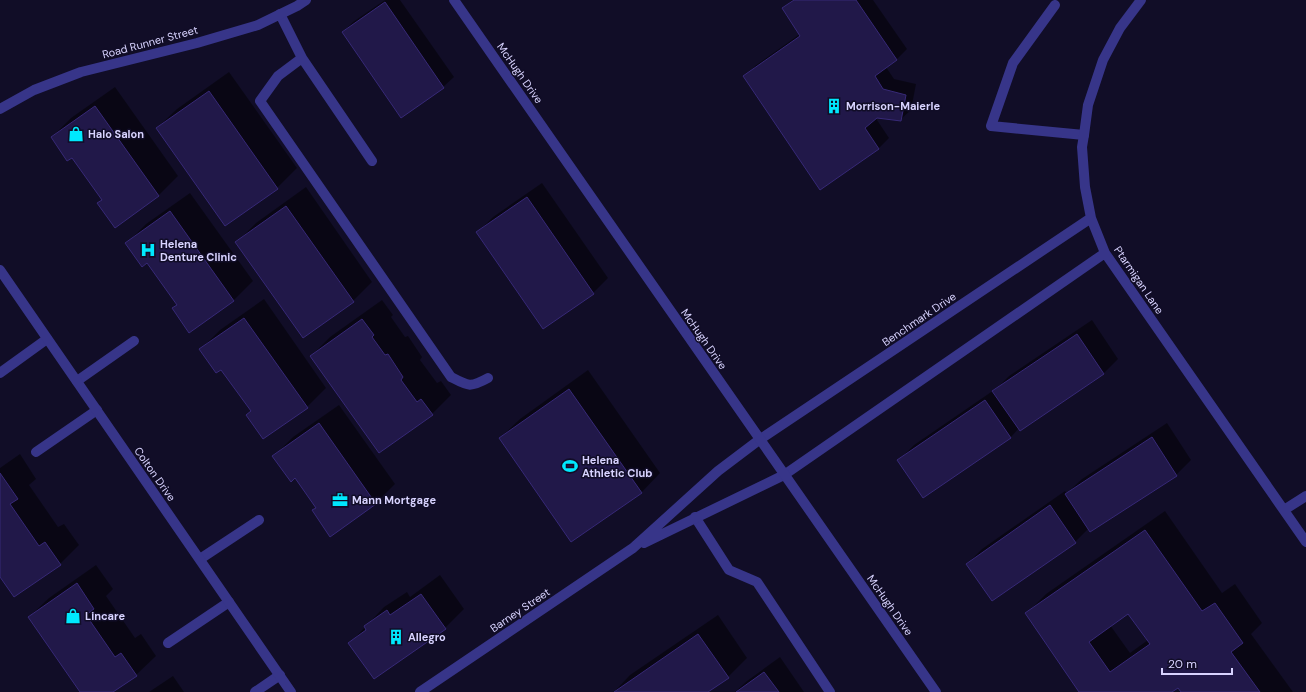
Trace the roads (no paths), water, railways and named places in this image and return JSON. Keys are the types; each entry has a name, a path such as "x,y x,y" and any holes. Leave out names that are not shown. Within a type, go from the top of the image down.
{"street":[{"name":"Road Runner Street","path":"0,109 34,90 81,72 258,25 306,0"},
{"name":"McHugh Drive","path":"454,0 759,440 936,692"},
{"name":"Ptarmigan Lane","path":"1141,0 1120,28 1103,60 1088,105 1082,147 1085,187 1091,218 1105,253 1306,542"},
{"path":"1055,5 1013,63 992,126 1084,135"},
{"path":"280,14 302,58 372,161"},
{"path":"302,58 278,76 260,101 451,377 465,385 476,385 488,378"},
{"name":"Benchmark Drive","path":"633,548 718,471 759,440 1091,218"},
{"path":"633,548 784,475 1105,253"},
{"name":"Colton Drive","path":"0,270 291,692"},
{"path":"0,373 48,339"},
{"path":"77,381 134,341"},
{"path":"36,452 97,410"},
{"path":"1284,510 1306,496"},
{"path":"695,517 729,570 757,582 830,692"},
{"path":"200,559 259,520"},
{"name":"Barney Street","path":"420,692 633,548"},
{"path":"168,643 229,602"},
{"path":"255,692 280,675"}],"place":[{"name":"Morrison-Maierle","path":"834,106"},
{"name":"Halo Salon","path":"76,134"},
{"name":"Helena Denture Clinic","path":"148,250"},
{"name":"Helena Athletic Club","path":"570,466"},
{"name":"Mann Mortgage","path":"340,500"},
{"name":"Lincare","path":"73,616"},
{"name":"Allegro","path":"396,637"}]}
